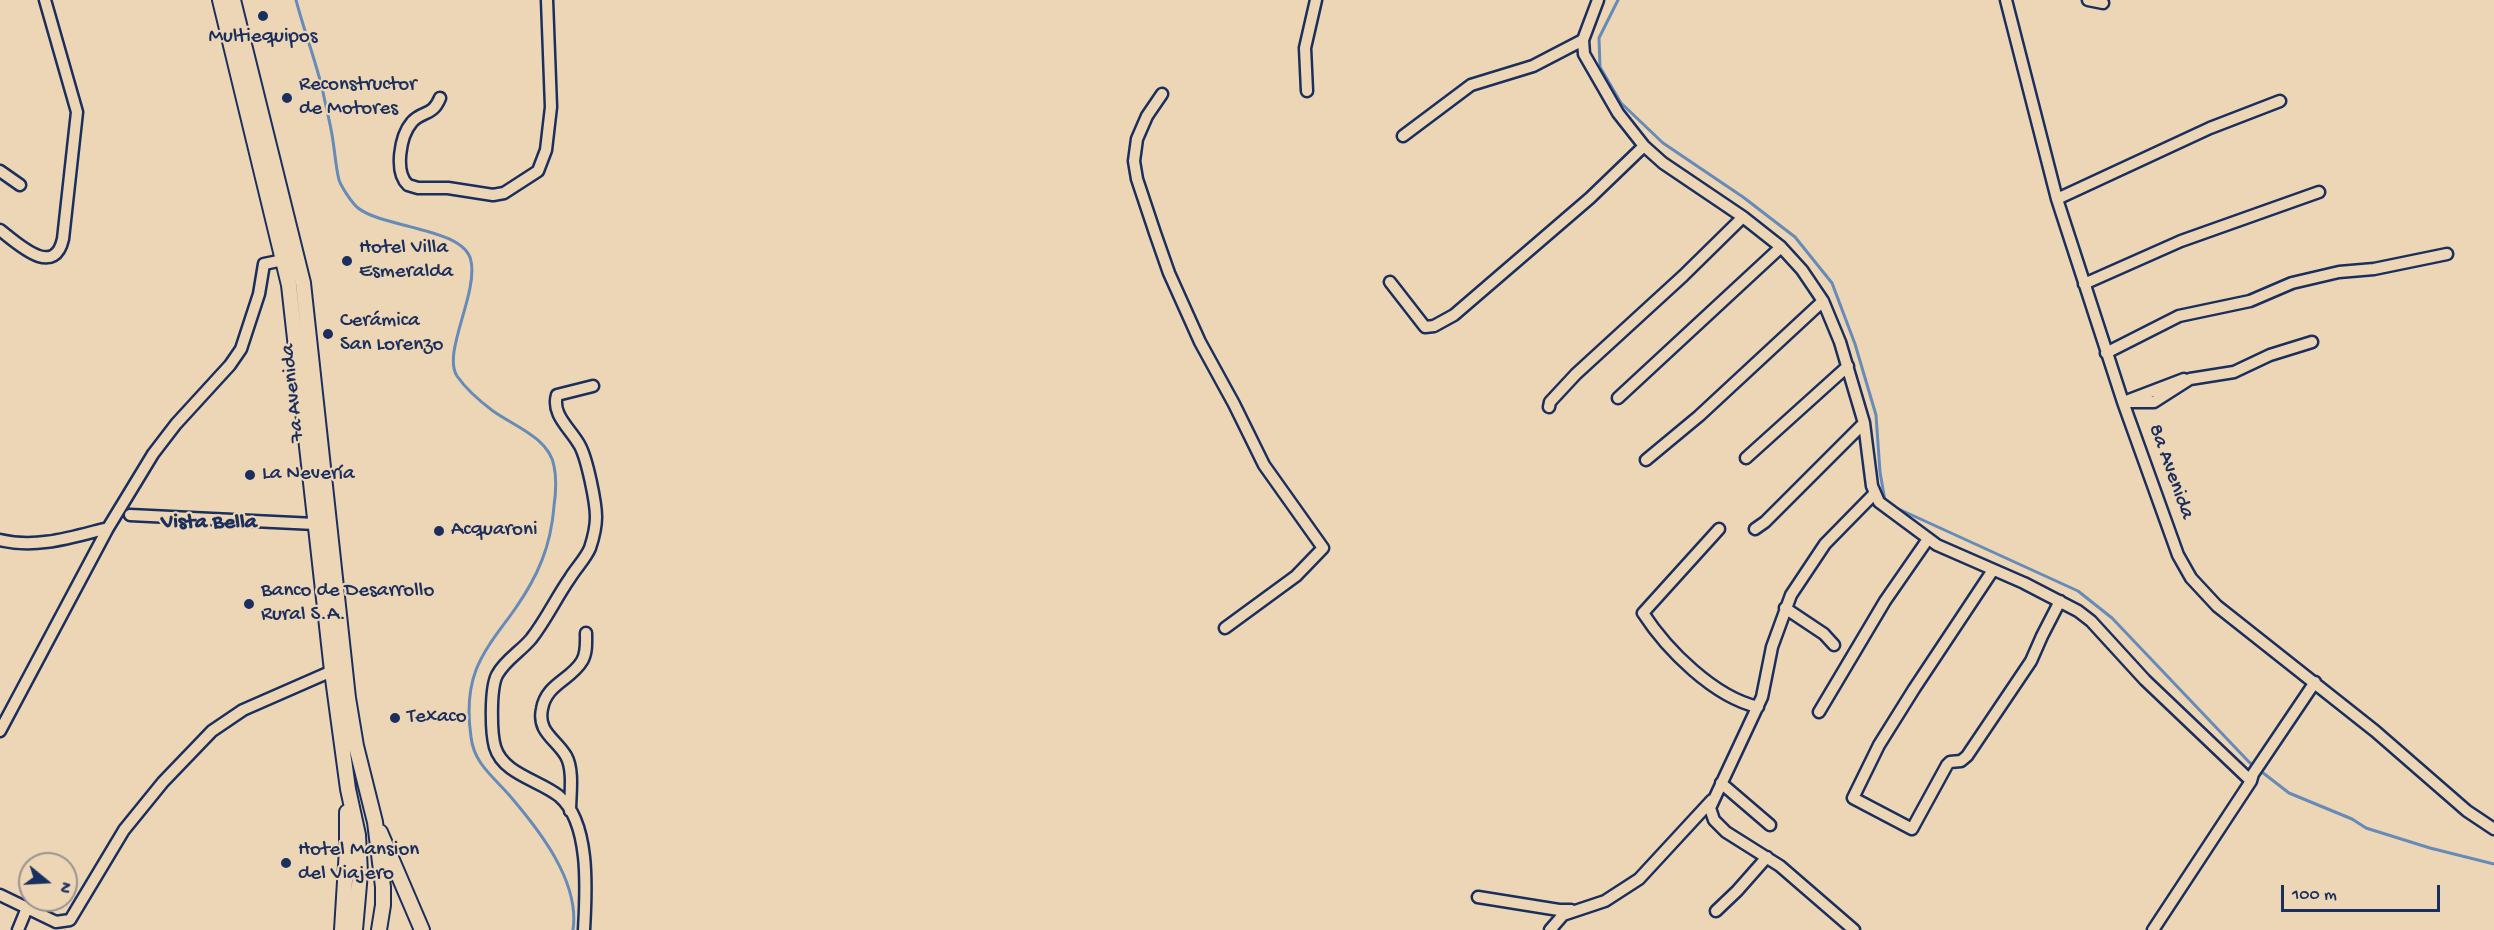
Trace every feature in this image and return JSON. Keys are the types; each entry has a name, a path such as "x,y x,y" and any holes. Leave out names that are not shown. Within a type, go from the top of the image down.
{"main road":[{"name":"7a Avenida","path":"220,0 306,306 348,789"},
{"name":"7a Avenida","path":"233,0 291,259 293,319 315,524 338,670 375,822"},
{"path":"342,930 348,789"},
{"path":"348,789 358,835 360,873 355,930"},
{"path":"375,822 383,887 379,930"},
{"path":"375,822 422,930"}],"street":[{"path":"0,230 31,253 44,258 60,252 77,112 45,0"},
{"path":"440,98 434,110 411,123 404,136 401,174 408,185 418,188 448,188 494,195 533,176 542,163 550,130 551,79 548,58 547,0"},
{"path":"1307,91 1305,48 1316,0"},
{"path":"1598,0 1583,40 1584,54 1618,113 1644,146 1663,163 1743,217 1781,247 1802,270 1823,301 1848,366 1864,423 1874,494 1882,505 1944,548 2024,582 2091,621 2145,680 2252,778"},
{"name":"8a Avenida","path":"2006,0 2056,199 2123,402 2178,555 2191,578 2217,606 2431,774 2467,811 2494,829"},
{"path":"2088,0 2103,3"},
{"path":"1403,135 1471,85 1533,66 1583,40"},
{"path":"1162,94 1140,131 1134,161 1137,179 1169,273 1200,342 1264,465 1323,548 1279,590 1225,628"},
{"path":"2056,199 2210,128 2280,101"},
{"path":"1390,282 1425,327 1434,326 1454,315 1590,198 1644,146"},
{"path":"0,171 20,185"},
{"path":"2084,284 2181,241 2319,192"},
{"path":"1548,407 1576,374 1683,276 1743,217"},
{"path":"1618,398 1781,247"},
{"path":"2106,353 2179,316 2250,301 2292,283 2339,272 2374,268 2447,254"},
{"path":"0,731 108,528 153,454 176,424 230,365 241,349 259,294 264,264 291,259"},
{"path":"1646,460 1704,411 1823,301"},
{"path":"2123,402 2204,371 2234,372 2270,355 2312,342"},
{"path":"1746,458 1848,366"},
{"path":"584,930 587,883 585,858 579,833 570,811 560,796 511,768 501,758 495,747 492,717 494,683 507,661 529,641 544,621 590,549 596,519 593,493 582,448 558,414 555,404 558,395 594,386"},
{"path":"1755,529 1765,522 1864,423"},
{"path":"1854,930 1780,866 1730,836 1718,825 1710,812 1712,800 1758,707 1772,647 1785,608 1801,578 1825,544 1874,494"},
{"path":"130,515 315,524"},
{"path":"0,540 15,544 40,543 108,528"},
{"path":"1719,529 1643,613 1664,642 1702,676 1732,698 1758,707"},
{"path":"1819,712 1885,601 1928,539"},
{"path":"1993,570 1908,698 1875,753 1853,798 1912,829 1947,765 1950,762 1961,761 1967,756 2031,661 2060,601"},
{"path":"1785,608 1824,634 1834,645"},
{"path":"570,811 569,771 566,756 543,728 541,711 545,698 554,685 571,673 582,661 586,633"},
{"path":"78,907 124,830 163,782 212,730 243,710 338,670"},
{"path":"2153,930 2315,682"},
{"path":"1720,783 1770,825"},
{"path":"1550,930 1563,915 1605,902 1639,879 1712,800"},
{"path":"1716,911 1767,857"},
{"path":"0,895 18,904"},
{"path":"1478,897 1559,910 1577,910"},
{"path":"18,930 25,912"},
{"path":"35,912 56,922 70,920 75,912"}],"waterway":[{"path":"296,0 320,80 342,187 356,206 370,215 439,235 465,250 471,261 472,274 454,353 457,376 488,407 538,440 551,456 554,466 556,481 552,521 542,560 530,585 489,646 476,670 471,686 469,721 473,747 480,763 510,796 545,841 564,876 574,912 573,930"},
{"path":"1618,0 1599,38 1600,67 1621,103 1663,143 1743,197 1795,237 1832,283 1855,344 1876,415 1880,472 1885,501"},
{"path":"1892,506 2078,591 2112,618 2249,762 2289,793 2352,819 2366,828 2430,848 2494,864"}],"place":[{"name":"Multiequipos","path":"263,16"},
{"name":"Reconstructor de Motores","path":"287,98"},
{"name":"Hotel Villa Esmeralda","path":"347,261"},
{"name":"Cerámica San Lorenzo","path":"328,334"},
{"name":"La Nevería","path":"250,475"},
{"name":"Acquaroni","path":"439,531"},
{"name":"Banco de Desarrollo Rural S.A.","path":"249,604"},
{"name":"Texaco","path":"395,718"},
{"name":"Hotel Mansion del Viajero","path":"286,863"}],"district":[{"name":"Vista Bella","path":"209,524"}]}
